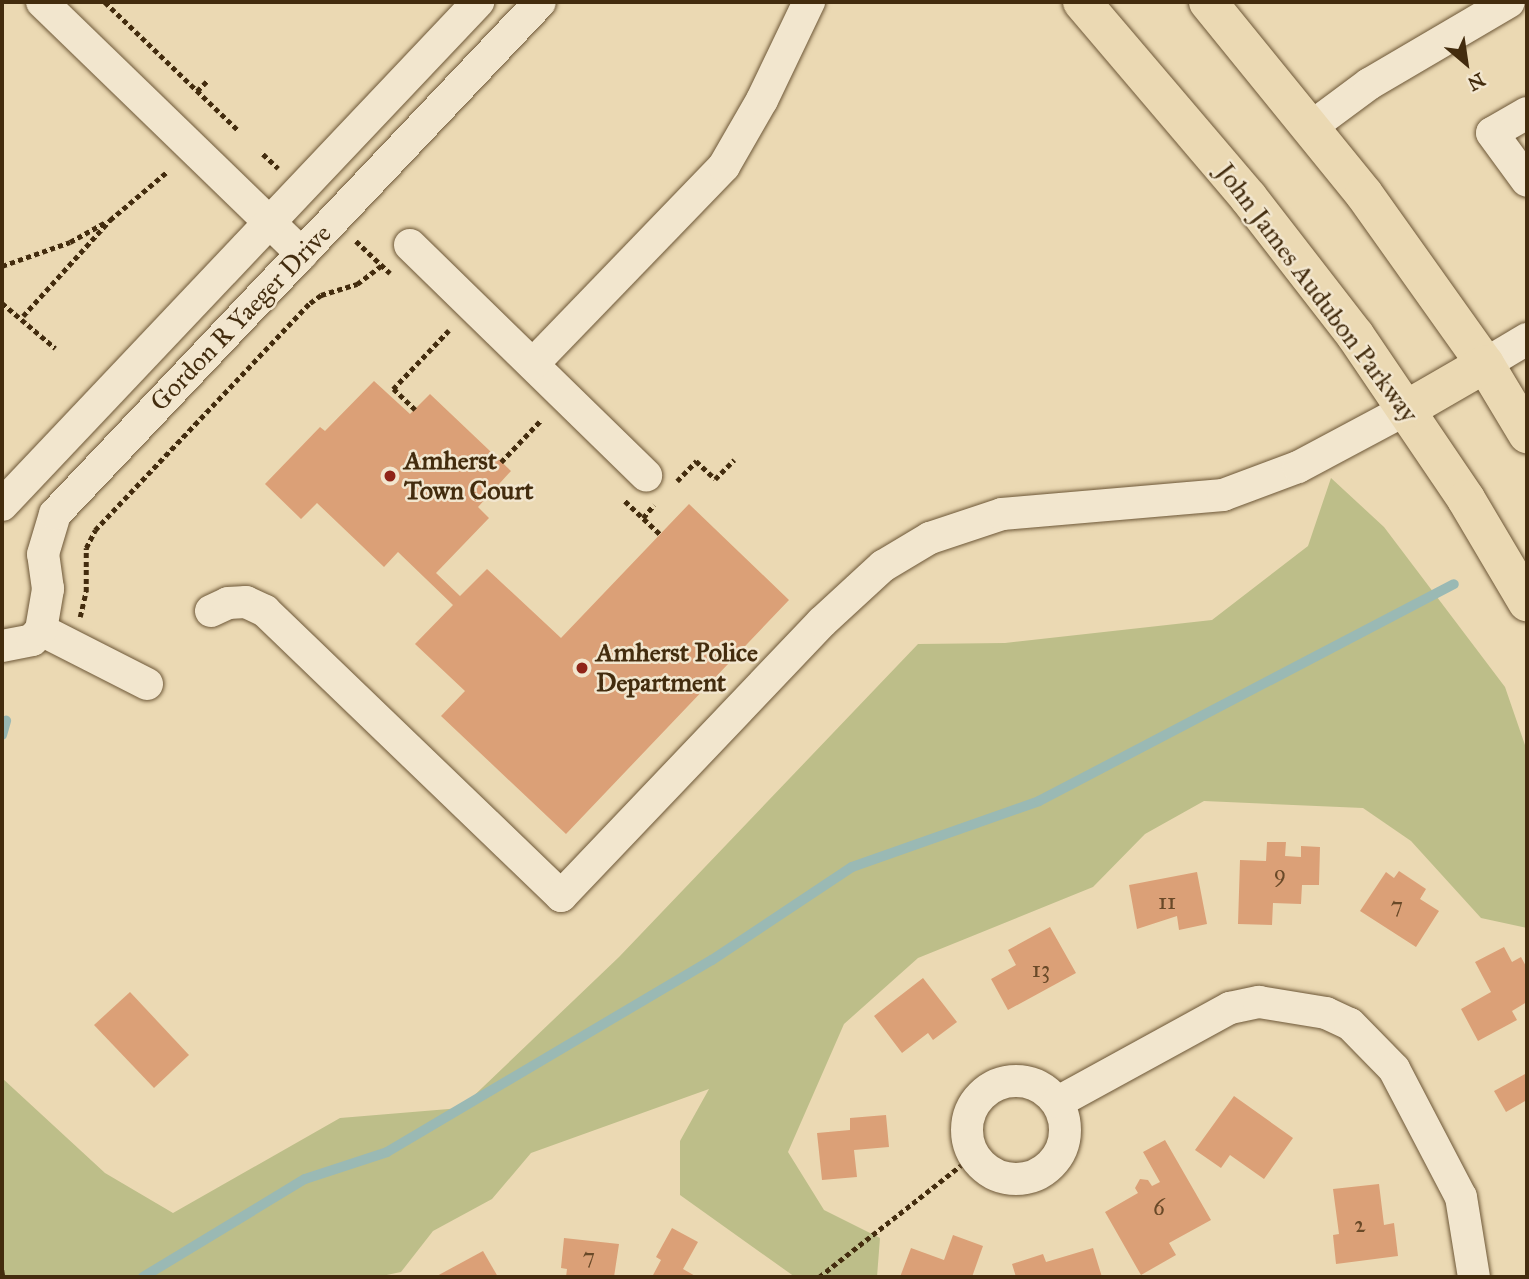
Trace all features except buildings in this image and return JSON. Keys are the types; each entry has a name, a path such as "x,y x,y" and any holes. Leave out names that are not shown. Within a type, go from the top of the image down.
{"main road":[{"name":"John James Audubon Parkway","path":"1082,2 1256,206 1408,409 1527,602"},
{"path":"1208,2 1311,127 1485,364 1527,434"},
{"path":"1408,409 1485,364"}],"street":[{"path":"42,2 302,254"},
{"name":"Gordon R Yaeger Drive","path":"2,505 478,2"},
{"name":"Gordon R Yaeger Drive","path":"41,630 48,589 43,554 55,514 540,2"},
{"path":"533,364 724,166 762,100 809,2"},
{"path":"1311,127 1369,84 1510,2"},
{"path":"1527,113 1492,133 1527,181"},
{"path":"411,246 659,488"},
{"path":"1485,364 1527,339"},
{"path":"211,611 228,603 246,602 265,611 561,896 822,622 883,566 930,538 1002,514 1223,495 1298,467 1408,409"},
{"path":"2,646 32,640 41,630 147,684"},
{"path":"1058,1102 1230,1009 1258,1002 1326,1013 1350,1024 1394,1069 1461,1197 1474,1277"},
{"path":"1015,1080 1031,1082 1058,1102 1064,1117 1064,1140 1054,1162 1042,1172 1011,1179 995,1175 974,1155 967,1137 968,1120 974,1104 991,1088 1015,1080"}],"path":[{"path":"106,2 237,130"},
{"path":"197,91 207,81"},
{"path":"23,316 110,220 168,171"},
{"path":"2,265 70,242 110,220"},
{"path":"69,645 82,612 86,548 95,530 310,303 321,295 357,284 382,265"},
{"path":"2,303 23,316 55,348"},
{"path":"415,410 393,390 449,330"},
{"path":"501,462 541,420"},
{"path":"643,517 659,488 696,461 715,479 734,460"},
{"path":"819,1277 974,1155"},
{"path":"2,1270 3,1277"}],"green space":[{"path":"1331,478 1384,527 1505,687 1527,751 1527,928 1481,918 1411,841 1363,808 1204,801 1145,834 1093,887 918,958 844,1024 788,1152 824,1210 880,1238 877,1277 795,1277 680,1195 680,1141 709,1089 531,1153 492,1199 433,1231 401,1272 377,1277 2,1277 2,1078 105,1173 173,1213 340,1118 461,1108 619,957 918,644 1005,643 1212,620 1308,546"}],"waterway":[{"path":"143,1277 305,1179 387,1152 712,960 852,867 1039,801 1454,584"},
{"path":"2,735 6,721"}],"place":[{"name":"Amherst Town Court","path":"390,476"},
{"name":"Amherst Police Department","path":"582,668"}]}
